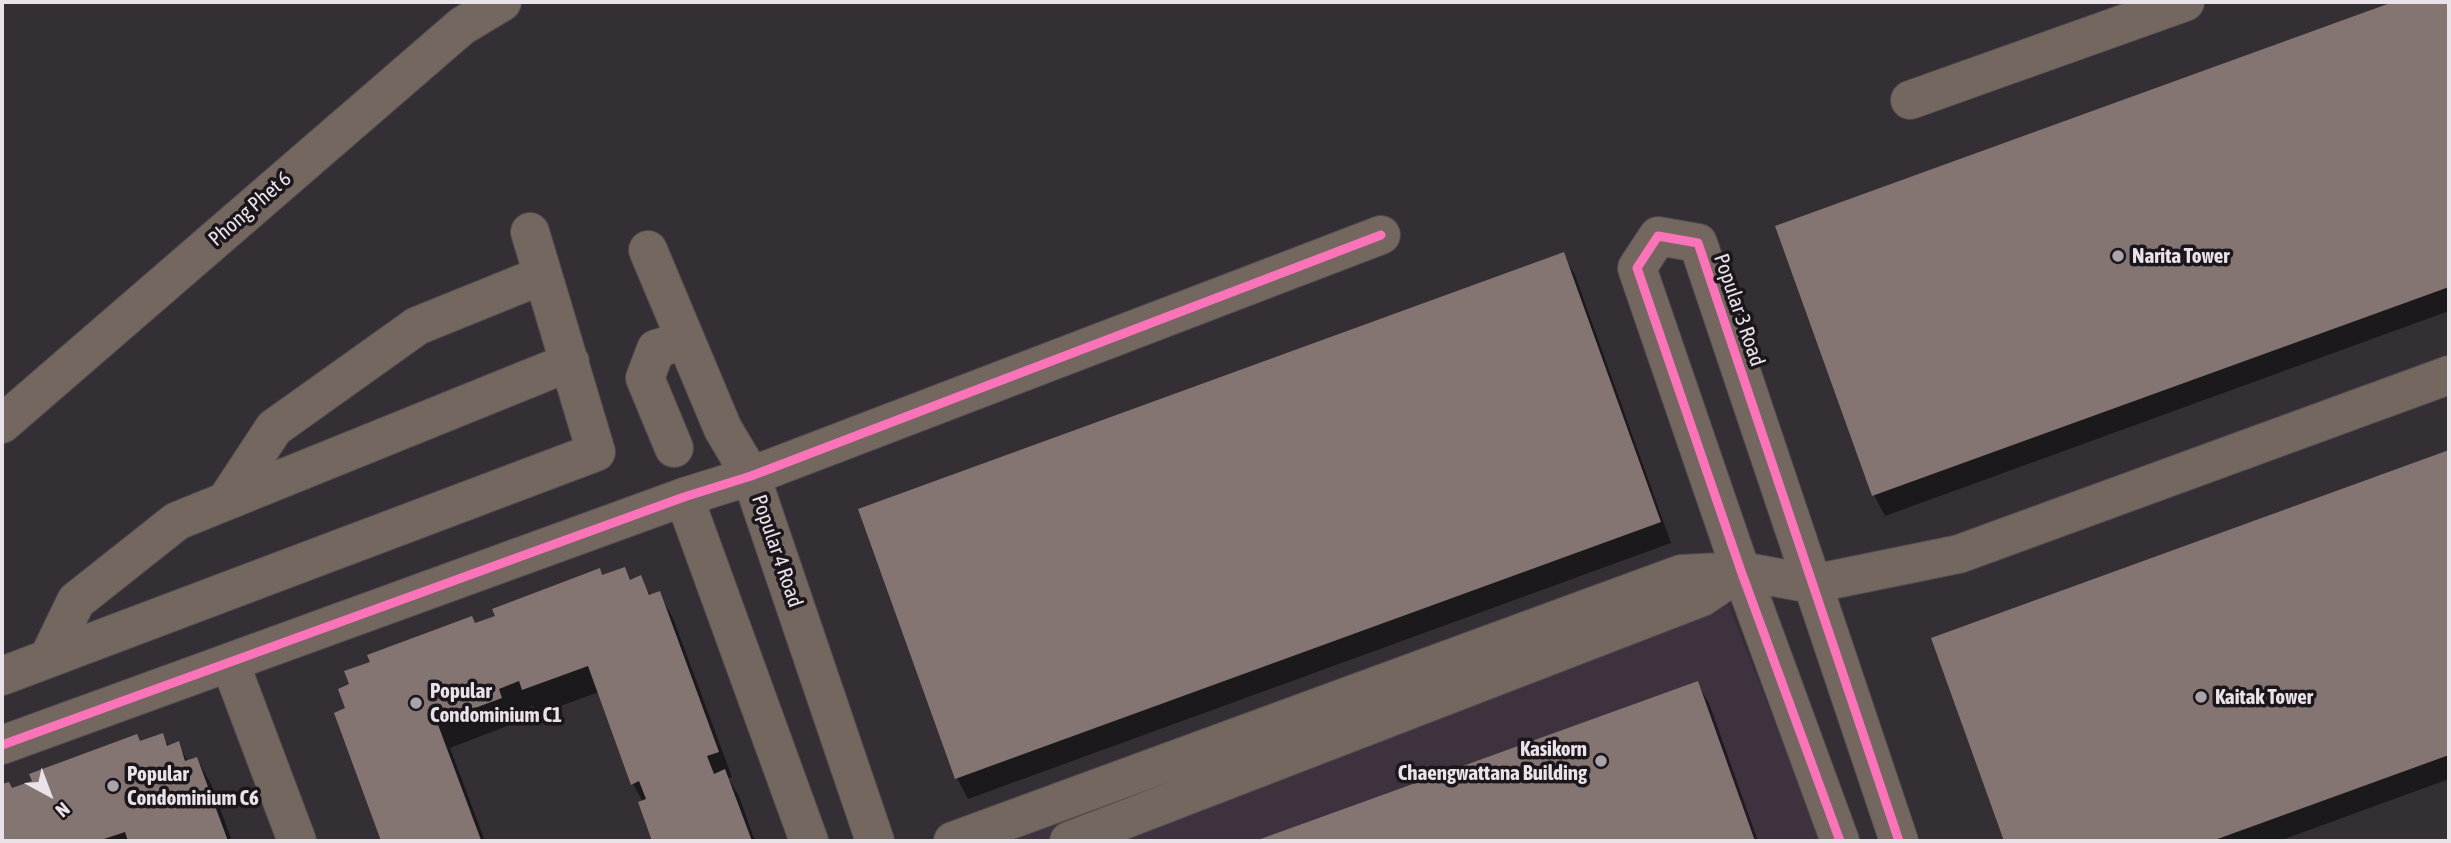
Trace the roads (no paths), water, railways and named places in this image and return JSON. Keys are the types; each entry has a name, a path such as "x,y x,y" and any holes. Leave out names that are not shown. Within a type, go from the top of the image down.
{"street":[{"name":"Phong Phet 6","path":"2,424 462,26 502,2"},
{"path":"1910,100 2185,2"},
{"path":"2,676 596,452 530,232"},
{"path":"648,250 723,429 751,476 1381,235"},
{"name":"Popular 3 Road","path":"1840,841 1741,571 1637,268 1658,236 1698,243 1899,841"},
{"path":"226,501 274,428 416,326 543,275"},
{"path":"674,448 645,378 656,349 685,340"},
{"path":"49,657 76,601 177,521 570,362"},
{"path":"953,841 1681,574 1741,571 1812,584 1959,554 2449,375"},
{"name":"Popular 4 Road","path":"2,745 684,497 751,476 875,841"},
{"path":"684,497 809,841"},
{"path":"1069,841 1702,597 1741,571"},
{"path":"230,663 297,841"}],"place":[{"name":"Narita Tower","path":"2118,256"},
{"name":"Kaitak Tower","path":"2201,697"},
{"name":"Popular Condominium C1","path":"416,703"},
{"name":"Kasikorn Chaengwattana Building","path":"1601,761"},
{"name":"Popular Condominium C6","path":"113,786"}]}
